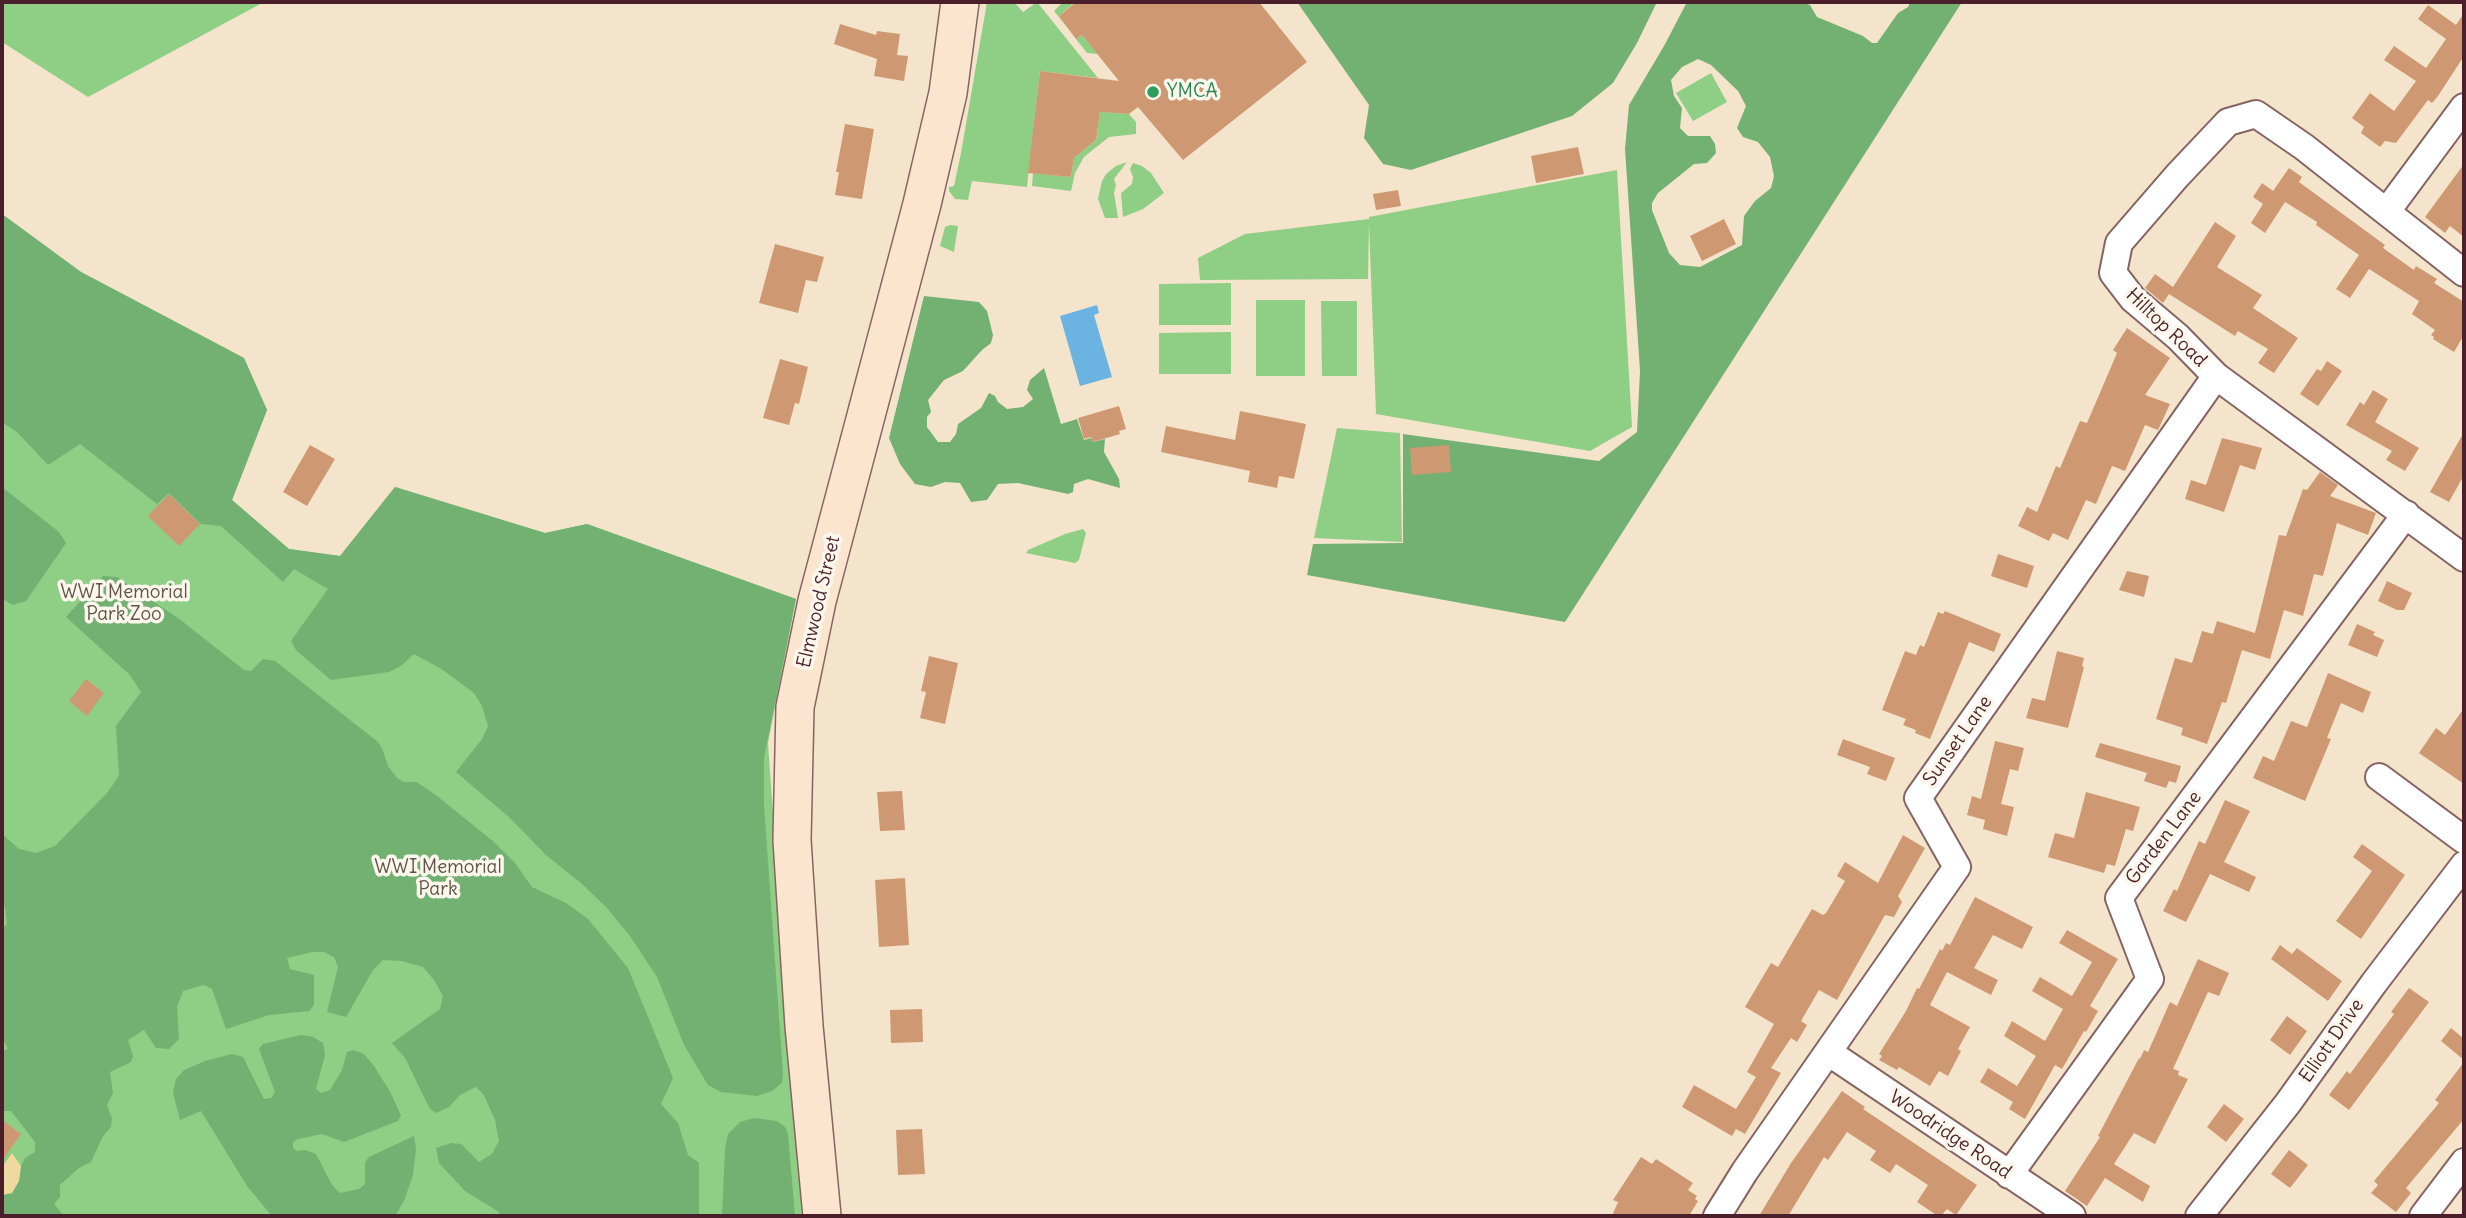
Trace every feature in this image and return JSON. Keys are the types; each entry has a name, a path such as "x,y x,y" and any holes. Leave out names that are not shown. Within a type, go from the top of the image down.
{"main road":[{"name":"Elmwood Street","path":"822,1216 804,1026 792,840 795,707 817,601 919,216 945,106 960,2"}],"street":[{"path":"2464,107 2387,211 2464,273"},
{"name":"Hilltop Road","path":"2387,211 2285,132 2256,114 2228,122 2177,176 2119,243 2113,273 2133,299 2178,337 2216,376 2464,558"},
{"name":"Sunset Lane","path":"1717,1216 1745,1171 1957,867 1918,798 2216,376"},
{"name":"Garden Lane","path":"2009,1175 2150,979 2119,898 2406,514"},
{"path":"2379,777 2464,840"},
{"name":"Elliott Drive","path":"2199,1216 2288,1103 2374,983 2464,865"},
{"name":"Woodridge Road","path":"1828,1052 2072,1216"},
{"path":"2423,1216 2464,1162"}],"green space":[{"path":"2,2 264,2 88,97 2,42"},
{"path":"987,2 1014,2 1023,12 1037,2 1098,78 1040,71 1027,187 972,181 968,200 955,199 949,187 954,186 961,153"},
{"path":"1063,2 1075,2 1059,16 1076,39 1054,11"},
{"path":"1297,2 1657,2 1613,83 1572,116 1411,170 1383,164 1364,138 1369,105"},
{"path":"1687,2 1801,2 1810,5 1817,17 1877,43 1898,13 1908,7 1910,2 1962,2 1565,622 1307,575 1313,544 1403,543 1403,434 1599,461 1637,432 1640,371 1625,149 1629,105","holes":["1698,59 1711,65 1738,91 1746,106 1737,128 1743,137 1758,142 1770,157 1774,176 1771,188 1755,201 1744,216 1742,245 1700,267 1680,265 1669,253 1652,210 1652,203 1658,193 1694,164 1707,163 1716,153 1710,136 1688,136 1680,128 1682,108 1674,96 1671,80 1682,67"]},
{"path":"1082,35 1098,54 1087,53 1076,39"},
{"path":"1711,73 1727,102 1693,121 1676,93"},
{"path":"1100,112 1129,114 1136,122 1136,134 1109,137 1084,157 1075,173 1071,191 1032,186 1033,173 1071,177 1074,158 1096,140"},
{"path":"1127,162 1114,179 1118,218 1105,218 1098,199 1102,181 1116,166"},
{"path":"1133,163 1151,173 1164,193 1143,209 1123,217 1121,193 1132,184 1130,169"},
{"path":"1617,170 1632,427 1590,451 1376,414 1369,222 1368,279 1200,280 1198,258 1245,234 1369,219"},
{"name":"WWI Memorial Park","path":"2,214 81,272 244,358 267,410 232,500 289,549 340,556 395,487 545,533 587,524 796,599 768,743 802,1216 2,1216"},
{"path":"2,214 81,272 244,358 267,410 232,500 289,549 340,556 395,487 545,533 587,524 796,599 764,758 764,805 782,1083 772,1091 757,1096 721,1092 708,1085 684,1045 657,977 630,936 607,908 581,883 546,855 510,818 456,772 482,739 488,726 482,706 474,693 443,670 414,654 401,666 389,672 331,680 296,650 291,641 328,589 294,569 283,582 221,526 201,524 169,493 157,504 80,444 48,465 17,432 2,422"},
{"path":"958,226 954,252 940,246 945,227"},
{"path":"1231,283 1231,325 1159,325 1159,284"},
{"path":"924,296 979,302 987,311 993,335 991,343 963,371 944,380 928,400 931,412 927,417 927,427 938,442 950,442 956,434 958,424 981,408 989,393 1007,409 1023,407 1033,399 1027,390 1030,380 1044,368 1061,424 1077,419 1084,440 1091,438 1093,442 1105,439 1104,452 1119,479 1120,488 1088,479 1074,484 1073,492 1068,494 1018,483 998,484 987,500 971,502 960,483 945,482 931,487 915,484 900,464 889,438"},
{"path":"1256,300 1305,300 1305,376 1256,376"},
{"path":"1321,301 1357,301 1357,376 1322,376"},
{"path":"1231,332 1231,374 1159,374 1159,333"},
{"path":"1337,428 1400,433 1402,542 1314,538"},
{"path":"2,487 59,532 66,543 26,601 13,605 2,599"},
{"path":"1083,529 1086,533 1079,560 1075,563 1026,553 1065,534"},
{"name":"WWI Memorial Park Zoo","path":"103,576 117,577 178,618 244,670 251,671 263,659 275,661 378,742 388,766 397,778 404,782 417,782 437,796 494,842 515,863 532,887 566,903 588,919 628,968 673,1078 661,1104 678,1123 688,1155 699,1163 699,1216 498,1216 499,1212 465,1191 439,1163 436,1148 451,1143 461,1144 479,1162 492,1154 499,1141 495,1120 484,1095 476,1087 436,1113 430,1109 405,1058 392,1043 440,1009 443,996 434,980 423,967 402,961 383,960 373,970 346,1017 327,1012 338,967 334,957 324,952 312,952 287,958 290,969 314,975 314,1005 309,1011 269,1015 226,1029 212,989 204,985 183,991 177,1007 179,1039 169,1049 156,1048 144,1030 128,1040 133,1056 131,1062 110,1072 113,1093 107,1105 112,1119 111,1127 103,1136 91,1162 79,1168 60,1185 60,1197 54,1204 64,1216 2,1216 2,1195 12,1193 19,1181 25,1158 35,1152 35,1142 11,1111 2,1111 2,1051 8,1049 2,1037 2,929 7,924 2,901 2,834 19,849 36,853 55,846 107,793 119,776 116,726 141,692 129,674 66,617"},
{"path":"301,1035 313,1037 323,1043 325,1055 316,1089 321,1093 330,1090 342,1070 347,1052 353,1050 364,1054 374,1066 401,1115 398,1121 344,1142 322,1134 298,1139 293,1142 293,1148 316,1154 332,1185 340,1193 359,1189 365,1184 365,1162 369,1157 414,1136 416,1149 413,1175 404,1201 395,1216 272,1216 247,1186 201,1111 180,1120 173,1093 176,1079 184,1070 232,1054 243,1057 264,1099 271,1098 275,1092 259,1049 263,1044"},
{"path":"754,1118 777,1121 785,1127 788,1134 795,1216 722,1216 728,1134 740,1122"}],"sand":[{"path":"12,1153 21,1166 19,1181 12,1193 2,1195 2,1167"}],"water":[{"path":"1097,305 1099,313 1094,315 1112,377 1080,386 1060,316"}],"building":[{"name":"YMCA","path":"1076,2 1259,2 1307,62 1183,160 1138,107 1129,114 1100,112 1096,140 1074,158 1071,177 1028,173 1040,71 1119,81 1082,35 1076,39 1059,16"},
{"path":"2428,5 2456,25 2464,13 2464,56 2438,96 2432,103 2428,100 2396,143 2385,141 2380,147 2361,133 2364,127 2352,118 2370,93 2394,111 2416,81 2384,60 2394,46 2426,68 2446,39 2418,19"},
{"path":"840,24 876,35 877,31 900,34 897,55 908,56 904,81 874,76 877,59 834,44"},
{"path":"845,124 874,129 862,199 835,195 839,172 836,172"},
{"path":"1578,147 1584,174 1536,183 1531,156"},
{"path":"2464,164 2464,237 2450,226 2445,233 2425,217"},
{"path":"2289,168 2302,177 2299,182 2385,245 2383,248 2414,270 2416,266 2437,279 2434,283 2464,302 2464,335 2454,352 2433,339 2431,335 2435,330 2412,314 2419,301 2369,269 2350,298 2336,289 2359,255 2316,225 2317,222 2285,202 2265,233 2251,223 2263,204 2253,197 2262,183 2273,191"},
{"path":"1398,190 1401,206 1376,210 1373,194"},
{"path":"1724,219 1736,244 1702,261 1690,236"},
{"path":"2215,222 2236,236 2217,267 2262,295 2253,308 2298,338 2274,373 2258,363 2268,349 2238,331 2235,336 2169,294 2163,303 2145,288 2155,274 2173,287"},
{"path":"775,244 824,257 817,282 806,280 798,313 759,303"},
{"path":"2127,328 2170,358 2145,395 2170,404 2158,430 2145,425 2125,471 2112,466 2096,504 2086,500 2068,540 2053,533 2049,541 2018,526 2027,507 2037,512 2056,466 2060,468 2080,421 2087,423 2117,353 2113,350"},
{"path":"780,359 808,367 799,404 795,403 789,425 763,418"},
{"path":"2327,361 2342,371 2318,406 2300,394 2317,369 2321,371"},
{"path":"2373,390 2388,399 2375,422 2419,448 2405,471 2386,460 2392,451 2346,425 2360,402 2364,405"},
{"path":"1119,406 1126,429 1119,431 1120,434 1093,442 1091,437 1084,439 1078,418"},
{"path":"1240,411 1306,424 1294,479 1279,476 1277,488 1248,482 1250,471 1161,452 1166,426 1235,440"},
{"path":"2464,432 2464,475 2449,502 2430,492"},
{"path":"2222,438 2262,448 2255,470 2240,465 2224,512 2185,499 2191,480 2206,485"},
{"path":"310,445 335,459 307,506 283,492"},
{"path":"1449,445 1451,472 1412,475 1410,448"},
{"path":"2320,472 2338,485 2330,496 2376,513 2368,535 2337,523 2323,576 2314,574 2303,616 2284,610 2270,659 2242,650 2226,703 2222,702 2207,744 2181,735 2183,728 2156,719 2175,658 2192,663 2202,631 2213,634 2217,621 2255,633 2279,535 2286,536 2303,489 2307,490"},
{"path":"169,494 200,524 179,546 148,516"},
{"path":"1998,554 2034,566 2027,588 1991,576"},
{"path":"2127,571 2149,576 2144,597 2119,590"},
{"path":"2387,581 2412,593 2404,610 2397,610 2378,601"},
{"path":"1945,611 2001,634 1994,652 1969,642 1930,739 1903,725 1906,719 1882,710 1905,651 1916,655 1920,645 1924,647 1938,612 1943,614"},
{"path":"2357,624 2375,632 2373,635 2384,640 2377,657 2348,645"},
{"path":"2057,651 2084,658 2068,728 2026,718 2032,698 2045,701"},
{"path":"929,656 958,663 945,724 920,718 926,692 921,691"},
{"path":"2328,673 2371,692 2363,713 2341,703 2327,738 2331,739 2305,801 2253,778 2263,756 2274,761 2291,721 2307,727"},
{"path":"86,679 104,693 87,716 69,701"},
{"path":"2464,708 2464,784 2419,753 2436,728 2445,735"},
{"path":"1843,739 1895,758 1886,781 1867,774 1870,767 1837,755"},
{"path":"1995,741 2024,748 2018,771 2010,769 2001,804 2014,807 2007,836 1983,829 1985,820 1967,815 1972,796 1981,799"},
{"path":"2100,743 2181,766 2176,783 2169,781 2166,788 2144,781 2147,773 2095,757"},
{"path":"902,791 905,830 880,831 877,792"},
{"path":"2086,792 2140,807 2133,831 2126,829 2115,866 2107,864 2104,873 2048,857 2055,833 2074,838"},
{"path":"2225,800 2250,811 2224,862 2256,877 2249,892 2210,874 2186,922 2163,911 2174,889 2177,891 2199,841 2205,844"},
{"path":"1903,835 1925,848 1898,896 1902,902 1894,917 1885,915 1837,1000 1819,990 1801,1021 1807,1025 1797,1042 1791,1038 1771,1068 1781,1073 1745,1134 1736,1129 1732,1136 1682,1107 1694,1085 1736,1109 1756,1077 1747,1072 1774,1024 1745,1007 1771,963 1778,967 1812,909 1823,915 1826,913 1845,881 1837,876 1845,862 1878,883"},
{"path":"2362,844 2405,875 2361,939 2336,921 2372,871 2353,857"},
{"path":"905,878 909,945 879,947 875,880"},
{"path":"1975,897 2033,927 2022,949 1993,935 1974,968 1998,980 1991,995 1947,972 1930,1005 1970,1027 1948,1076 1939,1071 1930,1086 1899,1067 1897,1070 1879,1060 1882,1056 1879,1054 1940,949 1942,951 1946,943 1950,945"},
{"path":"2067,930 2118,959 2090,1006 2098,1011 2086,1032 2084,1031 2062,1069 2055,1065 2025,1119 2009,1109 2013,1102 1980,1082 1988,1068 2017,1086 2036,1056 2004,1036 2012,1021 2045,1041 2063,1009 2032,991 2040,977 2072,996 2092,962 2059,943"},
{"path":"2280,945 2292,954 2297,948 2342,981 2328,1001 2271,959"},
{"path":"2198,959 2229,973 2219,996 2208,992 2173,1069 2179,1071 2178,1075 2188,1079 2155,1144 2134,1133 2114,1164 2150,1186 2143,1202 2105,1178 2087,1206 2065,1191 2100,1137 2098,1136 2139,1058 2144,1050 2148,1052 2170,1002 2177,1006"},
{"path":"2409,988 2429,1002 2349,1110 2329,1095 2347,1071 2350,1074 2394,1014 2391,1012"},
{"path":"922,1009 923,1042 891,1043 890,1010"},
{"path":"2287,1016 2307,1031 2290,1055 2270,1040"},
{"path":"2451,1028 2464,1039 2464,1060 2441,1041"},
{"path":"2464,1062 2464,1119 2406,1188 2411,1193 2396,1212 2371,1193 2378,1185 2374,1181 2439,1103 2435,1100"},
{"path":"1842,1091 1865,1107 1863,1109 1977,1185 1956,1215 1947,1209 1938,1216 1917,1202 1928,1185 1896,1164 1890,1173 1870,1160 1876,1151 1847,1132 1828,1160 1824,1157 1788,1216 1759,1216 1791,1163"},
{"path":"2224,1104 2244,1119 2226,1142 2207,1127"},
{"path":"2,1120 21,1134 2,1161"},
{"path":"922,1129 925,1174 898,1175 896,1130"},
{"path":"2289,1150 2308,1165 2290,1188 2271,1174"},
{"path":"1641,1157 1652,1164 1656,1159 1693,1183 1688,1190 1697,1196 1695,1199 1698,1201 1689,1216 1612,1216 1618,1202 1613,1200"}],"place":[{"name":"YMCA","path":"1153,92"}]}
